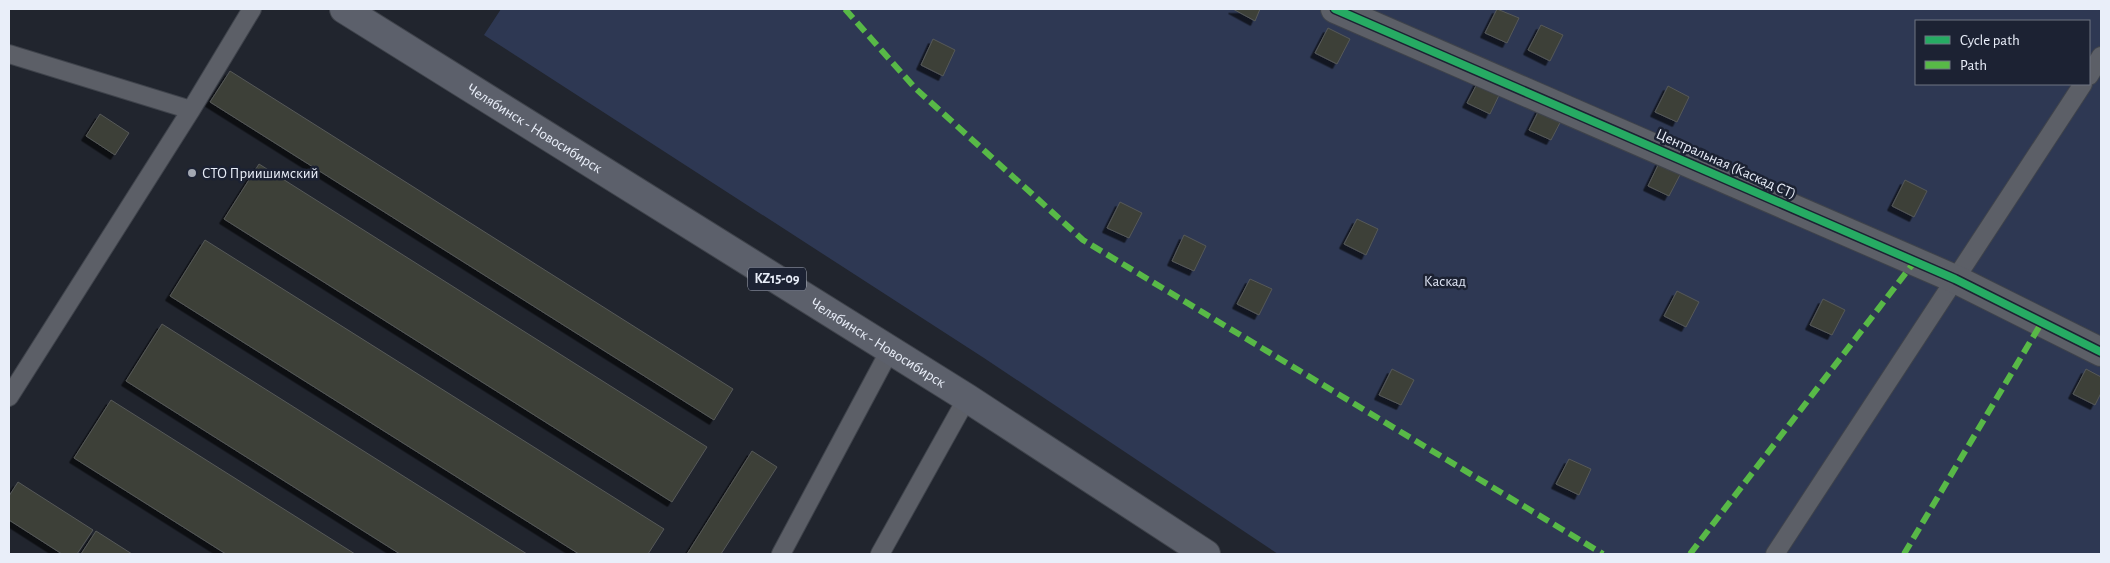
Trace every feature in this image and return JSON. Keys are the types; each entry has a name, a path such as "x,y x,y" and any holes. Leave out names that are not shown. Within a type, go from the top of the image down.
{"highway":[{"name":"Челябинск - Новосибирск","path":"344,9 967,398 1206,554"}],"street":[{"name":"Центральная (Каскад СТ)","path":"1335,9 1955,279 2101,352"}],"lane":[{"path":"9,397 191,110 252,9"},
{"path":"9,54 191,110"},
{"path":"2090,74 2101,56"},
{"path":"1775,554 2082,85"},
{"path":"781,554 890,350"},
{"path":"880,554 967,398"}],"green space":[{"name":"Каскад","path":"501,9 2101,9 2101,554 1278,554 984,358 484,35"}],"building":[{"path":"1233,9 1260,9 1255,21"},
{"path":"1497,9 1519,18 1507,43 1485,33"},
{"path":"1541,25 1563,35 1550,61 1528,50"},
{"path":"1328,28 1350,39 1337,64 1315,53"},
{"path":"933,39 955,50 943,76 921,65"},
{"path":"230,71 733,389 714,420 210,102"},
{"path":"1480,78 1502,89 1490,114 1467,103"},
{"path":"1668,86 1689,97 1677,122 1655,112"},
{"path":"1542,104 1564,115 1551,140 1529,130"},
{"path":"100,114 129,133 115,155 86,136"},
{"path":"1660,161 1682,171 1669,196 1648,186"},
{"path":"259,164 707,447 672,502 224,219"},
{"path":"1905,180 1927,191 1914,217 1892,206"},
{"path":"1120,202 1142,213 1129,238 1107,228"},
{"path":"1357,219 1378,229 1366,255 1344,244"},
{"path":"1184,235 1206,246 1194,271 1172,261"},
{"path":"205,240 664,529 648,554 579,554 170,296"},
{"path":"1250,279 1272,289 1259,315 1237,304"},
{"path":"1677,291 1699,302 1686,327 1664,316"},
{"path":"1823,299 1845,310 1832,335 1810,325"},
{"path":"162,324 527,554 400,554 126,381"},
{"path":"1392,369 1414,380 1401,405 1379,395"},
{"path":"2086,369 2101,377 2101,393 2095,405 2073,394"},
{"path":"111,400 355,554 226,554 74,458"},
{"path":"752,451 777,467 721,554 687,554"},
{"path":"1569,459 1591,469 1579,495 1556,484"},
{"path":"18,482 93,530 77,554 62,554 9,520 9,496"},
{"path":"96,531 132,554 81,554"}],"marked path":[{"path":"845,9 915,88 1083,240 1603,554"},
{"path":"1690,554 1915,261"},
{"path":"1904,554 2042,322"}],"cycle path":[{"path":"1335,9 1955,279 2101,352"}],"place":[{"name":"СТО Приишимский","path":"192,173"}]}
